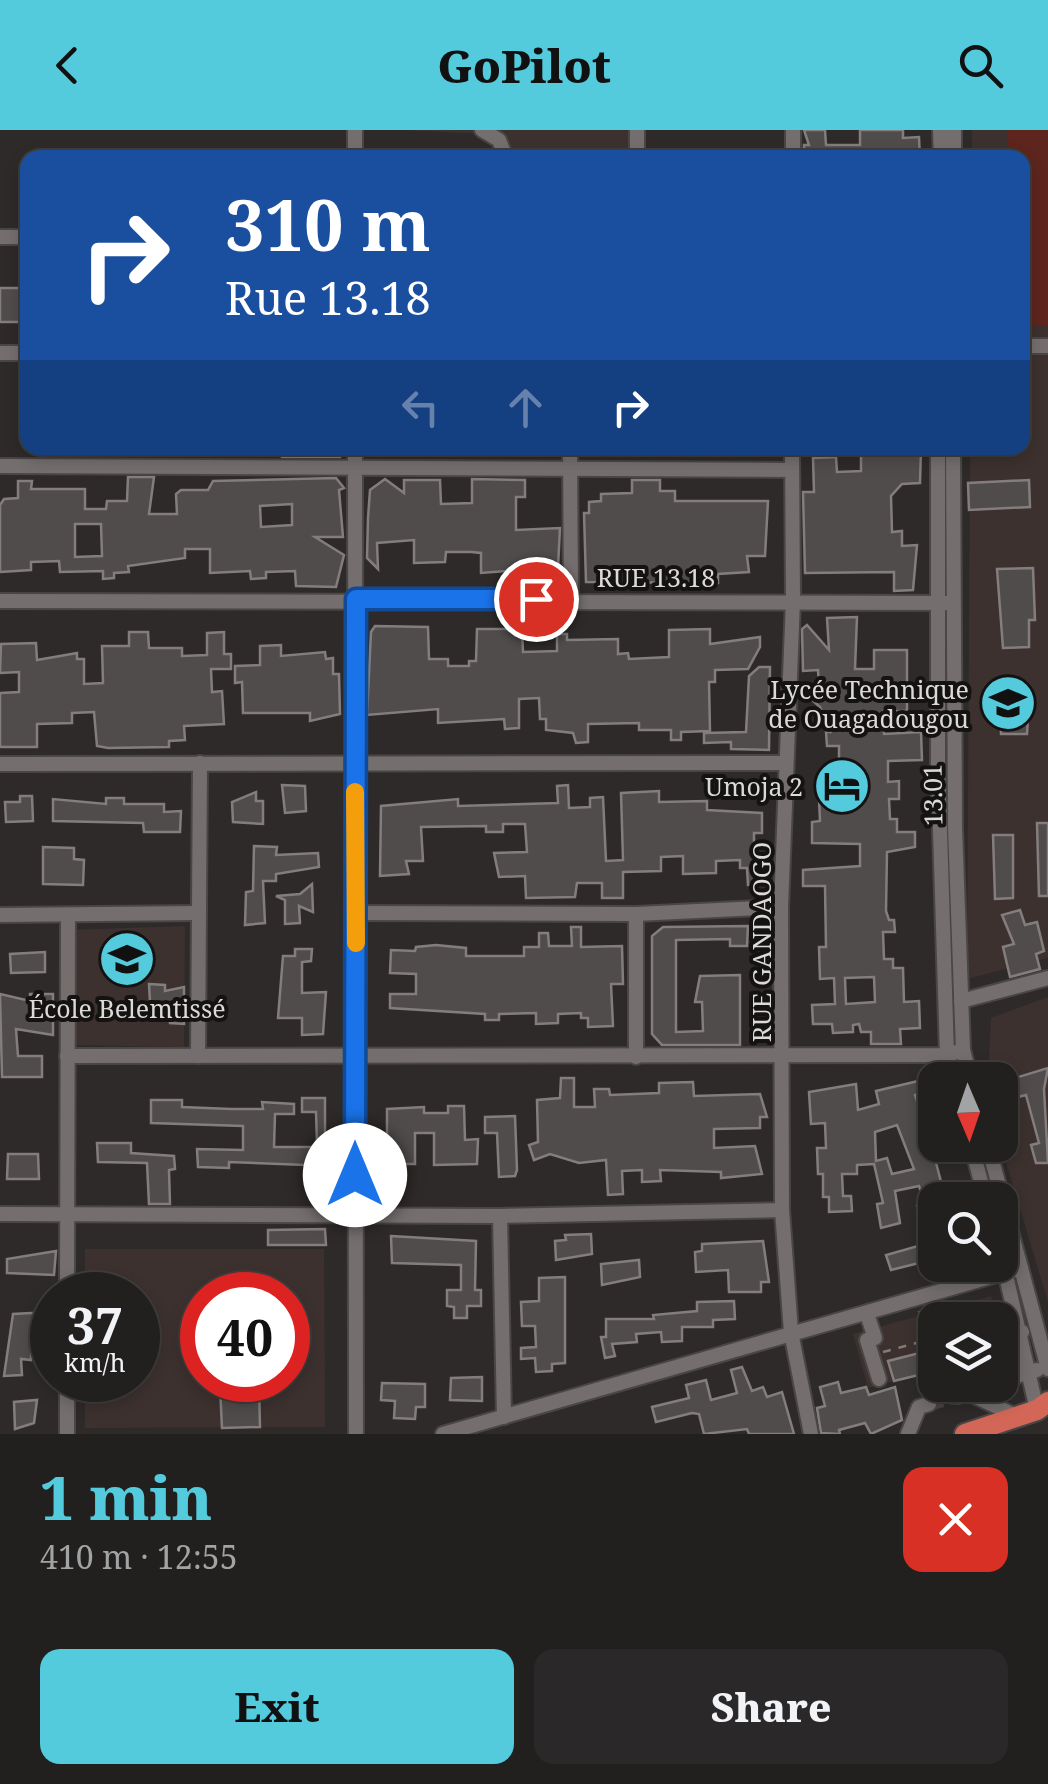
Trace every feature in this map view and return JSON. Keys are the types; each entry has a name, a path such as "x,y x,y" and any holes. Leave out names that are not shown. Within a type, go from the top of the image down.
{"highway":[{"path":"965,1434 1034,1410 1033,1434"}],"street":[{"path":"482,130 499,140 503,150"},
{"path":"355,455 356,1434"},
{"path":"570,455 572,599"},
{"name":"RUE GANDAOGO","path":"792,455 792,600 781,907 782,1210 790,1332 811,1434"},
{"name":"13.01","path":"938,455 966,1062"},
{"name":"13.01","path":"948,1062 938,766 953,455"},
{"path":"0,466 792,470"},
{"name":"RUE 13.18","path":"0,601 572,599 946,603"},
{"path":"198,1056 200,763"},
{"path":"0,764 785,763"},
{"path":"356,913 636,914 781,907"},
{"path":"0,915 199,914"},
{"path":"636,914 636,1058"},
{"path":"67,1272 68,916"},
{"path":"961,1000 1048,978"},
{"path":"67,1056 636,1058 946,1055 963,1050"},
{"path":"0,1214 500,1216 782,1210"},
{"path":"500,1216 504,1418"},
{"path":"443,1434 974,1282"},
{"path":"996,1402 1034,1410 1032,1372 1016,1282"},
{"path":"1018,1282 1048,1369 1018,1376"},
{"path":"867,1314 874,1338 868,1340 879,1378"},
{"path":"1018,1333 1022,1332"},
{"path":"67,1402 67,1434"},
{"path":"908,1434 918,1406 930,1404"}],"path":[{"path":"915,1300 918,1310"},
{"path":"872,1356 918,1343"}],"shaded area":[{"path":"404,130 630,130 631,150 505,150 504,135"},
{"name":"Lycée Technique de Ouagadougou","path":"972,130 1048,130 1048,958 967,979 970,455 1030,455 1030,150 972,150"},
{"path":"1007,130 1048,130 1048,325 1030,325 1030,150 1007,150"},
{"name":"École Belemtissé","path":"185,926 184,1047 75,1045 68,930"},
{"path":"1048,997 1048,1302 1018,1202 1018,1182 1012,1182 1006,1162 1018,1162 1018,1062 989,1062 991,1018"},
{"path":"85,1249 324,1249 325,1427 85,1428 85,1402 160,1402 160,1272 85,1272"},
{"path":"991,1296 993,1302 969,1302"},
{"path":"918,1316 918,1375 868,1388 853,1334"}],"building":[{"path":"804,130 825,130 826,145 860,145 860,130 903,130 903,138 919,137 920,150 804,150 804,145 809,145"},
{"path":"0,288 20,288 20,322 0,322"},
{"path":"282,455 342,455 340,457"},
{"path":"861,455 921,455 920,483 902,484 891,496 892,532 902,531 902,546 917,545 913,590 894,591 894,572 805,573 803,492 814,492 813,458 836,457 837,472 861,471"},
{"path":"128,477 154,477 149,514 177,514 176,494 181,490 208,490 213,481 336,478 344,488 339,490 343,537 315,537 344,555 336,587 296,586 295,571 266,572 266,578 251,579 250,571 210,573 210,549 185,549 185,558 128,566 129,572 114,573 114,578 103,579 103,571 60,572 59,561 31,562 31,570 0,572 0,505 4,499 18,498 18,481 32,481 31,489 85,489 85,509 106,509 107,501 127,501","holes":["292,504 292,525 261,527 260,506","75,524 101,524 102,556 75,557"]},
{"path":"385,479 404,493 404,480 440,480 441,504 472,503 472,479 525,480 525,497 516,497 516,530 560,528 558,567 481,573 481,553 471,552 446,552 445,562 414,563 414,540 377,543 378,569 367,558 370,490"},
{"path":"632,480 660,480 660,491 675,491 675,501 768,501 765,556 747,556 749,572 718,574 718,583 586,582 584,513 589,513 589,502 601,501 601,494 632,493"},
{"path":"1029,480 1030,507 969,510 968,483"},
{"path":"1033,568 1035,620 1029,620 1029,647 1003,648 997,569"},
{"path":"857,617 855,669 874,669 874,650 907,650 907,711 883,711 884,734 921,732 922,760 888,761 888,782 899,781 899,799 889,799 890,819 897,819 897,832 915,832 915,847 887,852 886,911 889,920 894,920 895,932 883,932 884,959 893,959 893,968 903,968 904,1002 919,1001 920,1028 900,1029 901,1044 871,1044 871,1032 861,1032 859,1024 853,1025 853,1032 833,1033 832,1024 813,1024 812,1005 835,1004 834,978 820,979 819,947 826,947 825,886 803,886 803,870 860,866 860,844 812,843 812,822 820,821 818,777 839,776 839,746 827,746 826,732 830,732 820,707 812,700 812,691 819,688 818,670 803,671 802,629 807,625 829,650 827,618","holes":["874,977 875,1002 846,1004 845,978"]},
{"path":"375,626 428,627 429,659 448,659 448,666 469,666 469,661 476,661 477,629 522,629 523,652 557,651 557,634 567,634 567,640 618,639 618,654 628,653 629,659 669,657 669,630 710,629 710,644 760,637 760,647 748,669 715,670 715,682 709,682 710,731 681,732 681,740 671,740 671,730 639,730 639,723 588,724 588,742 576,743 573,733 546,730 546,719 540,719 539,698 519,699 519,728 505,729 504,719 438,723 438,709 367,715 371,632"},
{"path":"129,632 148,632 149,648 182,648 182,656 207,655 207,633 224,632 224,654 231,654 231,669 211,669 212,692 222,691 224,724 184,726 185,740 169,741 169,747 108,748 97,746 94,712 72,713 72,723 37,724 37,747 0,747 0,693 19,692 19,672 0,673 1,644 36,643 37,660 77,653 77,659 84,659 84,684 103,683 102,646 129,646"},
{"path":"281,645 281,656 325,652 326,659 333,658 333,674 339,674 340,714 310,721 310,713 243,713 242,682 235,683 235,666 260,665 260,646"},
{"path":"759,667 770,667 769,750 731,749 731,742 704,743 704,733 746,732 749,676"},
{"path":"1000,691 1011,692 1011,704 1029,703 1027,734 1001,734"},
{"path":"282,785 305,786 306,811 285,813"},
{"path":"568,785 569,808 590,807 590,798 603,797 606,861 623,860 621,793 659,791 659,802 707,801 707,810 762,813 762,833 754,833 754,853 765,884 748,885 747,868 740,868 740,860 716,861 716,873 683,874 683,856 661,857 661,871 623,872 623,898 602,898 602,883 577,883 575,897 526,898 525,876 499,877 494,853 527,852 525,824 503,824 503,832 486,832 486,826 421,827 423,861 406,861 409,874 380,876 381,806 458,799 458,806 558,803 557,786"},
{"path":"256,792 256,801 263,801 263,824 233,822 232,802"},
{"path":"20,796 32,796 33,821 6,822 5,802 20,802"},
{"path":"106,798 124,798 124,804 164,804 164,812 181,811 180,832 144,832 143,823 53,821 53,799 106,804"},
{"path":"1037,823 1048,823 1048,896 1039,896"},
{"path":"993,835 1013,835 1013,898 995,899"},
{"path":"254,846 277,847 276,855 318,853 319,867 276,874 276,881 263,881 265,923 245,925 246,892 253,891"},
{"path":"43,847 74,848 74,859 84,860 83,885 43,884"},
{"path":"312,884 313,912 299,906 300,923 285,924 285,900 276,896 300,894"},
{"path":"1020,910 1025,925 1037,922 1044,951 1036,954 1040,969 1010,977 1003,947 1014,944 1002,915"},
{"path":"748,926 747,946 730,946 730,939 676,940 676,1032 703,1031 702,1002 695,1002 700,976 740,975 740,1045 662,1045 652,1034 652,936 663,927"},
{"path":"571,927 581,927 581,947 622,946 623,984 611,984 613,1026 588,1027 588,1018 581,1018 581,1013 558,1014 558,1023 536,1024 536,1013 499,1014 499,1020 485,1020 485,1014 390,1008 390,994 416,994 416,974 390,973 391,950 415,951 416,947 436,945 466,948 466,956 524,956 524,947 539,947 539,933 548,933 549,946 572,946"},
{"path":"295,949 312,949 311,961 302,962 302,993 326,992 323,1034 302,1035 302,1018 278,1018 283,956 295,956"},
{"path":"45,952 45,972 11,973 10,954"},
{"path":"149,984 165,985 165,991 184,987 184,1024 170,1023 169,1004 150,1002"},
{"path":"0,994 30,1001 30,994 53,994 53,1035 16,1029 18,1056 42,1056 42,1077 2,1077"},
{"path":"1048,1068 1044,1089 1048,1163 1036,1163 1031,1145 1039,1143 1026,1095 1018,1097 1018,1077"},
{"path":"561,1078 574,1078 574,1107 595,1107 594,1089 609,1089 610,1095 659,1093 659,1083 693,1082 694,1096 760,1094 767,1117 760,1117 760,1128 714,1129 714,1148 755,1146 762,1174 721,1178 721,1172 660,1170 661,1181 642,1182 642,1170 622,1171 623,1194 608,1195 606,1160 579,1163 550,1154 534,1160 529,1145 538,1142 537,1100 560,1098"},
{"path":"918,1081 918,1162 936,1162 941,1182 918,1182 918,1186 895,1191 900,1223 881,1228 877,1204 883,1203 874,1164 857,1165 857,1174 842,1174 843,1196 851,1196 852,1211 829,1212 829,1197 823,1197 823,1174 818,1174 817,1148 826,1148 825,1123 811,1124 809,1092 856,1084 858,1110 879,1104 876,1091","holes":["897,1125 914,1169 892,1174 887,1158 876,1161 875,1132"]},
{"path":"302,1098 325,1098 325,1145 317,1145 316,1112 302,1112"},
{"path":"151,1100 182,1100 182,1107 231,1109 263,1109 262,1102 294,1104 294,1114 275,1114 274,1147 330,1147 330,1166 229,1162 229,1168 198,1167 197,1149 243,1150 243,1126 151,1123"},
{"path":"448,1106 464,1106 465,1140 478,1139 477,1164 434,1165 434,1133 415,1133 415,1164 378,1164 378,1142 387,1142 387,1109 424,1107 424,1113 448,1113"},
{"path":"515,1116 517,1170 515,1176 499,1177 497,1133 485,1133 485,1117"},
{"path":"97,1143 131,1143 131,1153 174,1156 175,1169 169,1170 170,1204 149,1204 147,1163 98,1162"},
{"path":"8,1154 38,1154 39,1179 7,1179"},
{"path":"325,1229 326,1245 268,1245 268,1230"},
{"path":"591,1234 592,1254 556,1260 555,1241 566,1240 565,1235"},
{"path":"391,1236 476,1241 475,1290 481,1290 481,1306 467,1306 467,1318 454,1318 454,1307 447,1306 447,1290 461,1290 461,1265 392,1263"},
{"path":"763,1241 769,1282 761,1282 761,1292 729,1292 728,1270 696,1272 695,1252 702,1251 702,1244"},
{"path":"918,1246 918,1263 891,1270 886,1255"},
{"path":"56,1251 54,1272 7,1273 7,1259"},
{"path":"639,1260 640,1277 602,1285 601,1264"},
{"path":"565,1277 565,1363 552,1364 552,1371 536,1372 535,1358 521,1359 521,1348 536,1347 535,1326 522,1326 521,1302 539,1301 539,1278"},
{"path":"734,1301 735,1319 713,1320 713,1327 682,1327 682,1341 662,1342 661,1332 636,1334 637,1342 612,1344 615,1356 605,1358 601,1337 606,1337 606,1319 654,1319 653,1315 697,1311 697,1302"},
{"path":"30,1313 30,1360 21,1359 22,1375 4,1376 13,1314"},
{"path":"918,1353 918,1375 894,1381 888,1361"},
{"path":"742,1367 752,1391 763,1387 767,1397 782,1392 794,1434 749,1434 747,1429 704,1434 699,1414 692,1413 656,1422 652,1407 689,1398 686,1385 706,1380 711,1400 737,1393 731,1370"},
{"path":"482,1377 482,1401 450,1400 451,1378"},
{"path":"838,1382 841,1393 866,1387 869,1395 895,1387 902,1420 871,1434 865,1423 839,1430 840,1434 821,1433 817,1408 825,1406 820,1387"},
{"path":"382,1383 425,1384 425,1407 416,1407 415,1419 394,1418 395,1401 381,1400"},
{"path":"14,1402 37,1402 34,1423 15,1429"},
{"path":"221,1402 259,1402 260,1427 222,1428"}],"tunnel":[{"path":"929,1404 936,1402"}],"slow traffic":[{"path":"355,792 356,943"}],"place":[{"name":"Lycée Technique de Ouagadougou","path":"1008,703"},
{"name":"Umoja 2","path":"842,786"},
{"name":"École Belemtissé","path":"127,959"}],"route":[{"path":"355,1175 356,599 536,599"}]}
